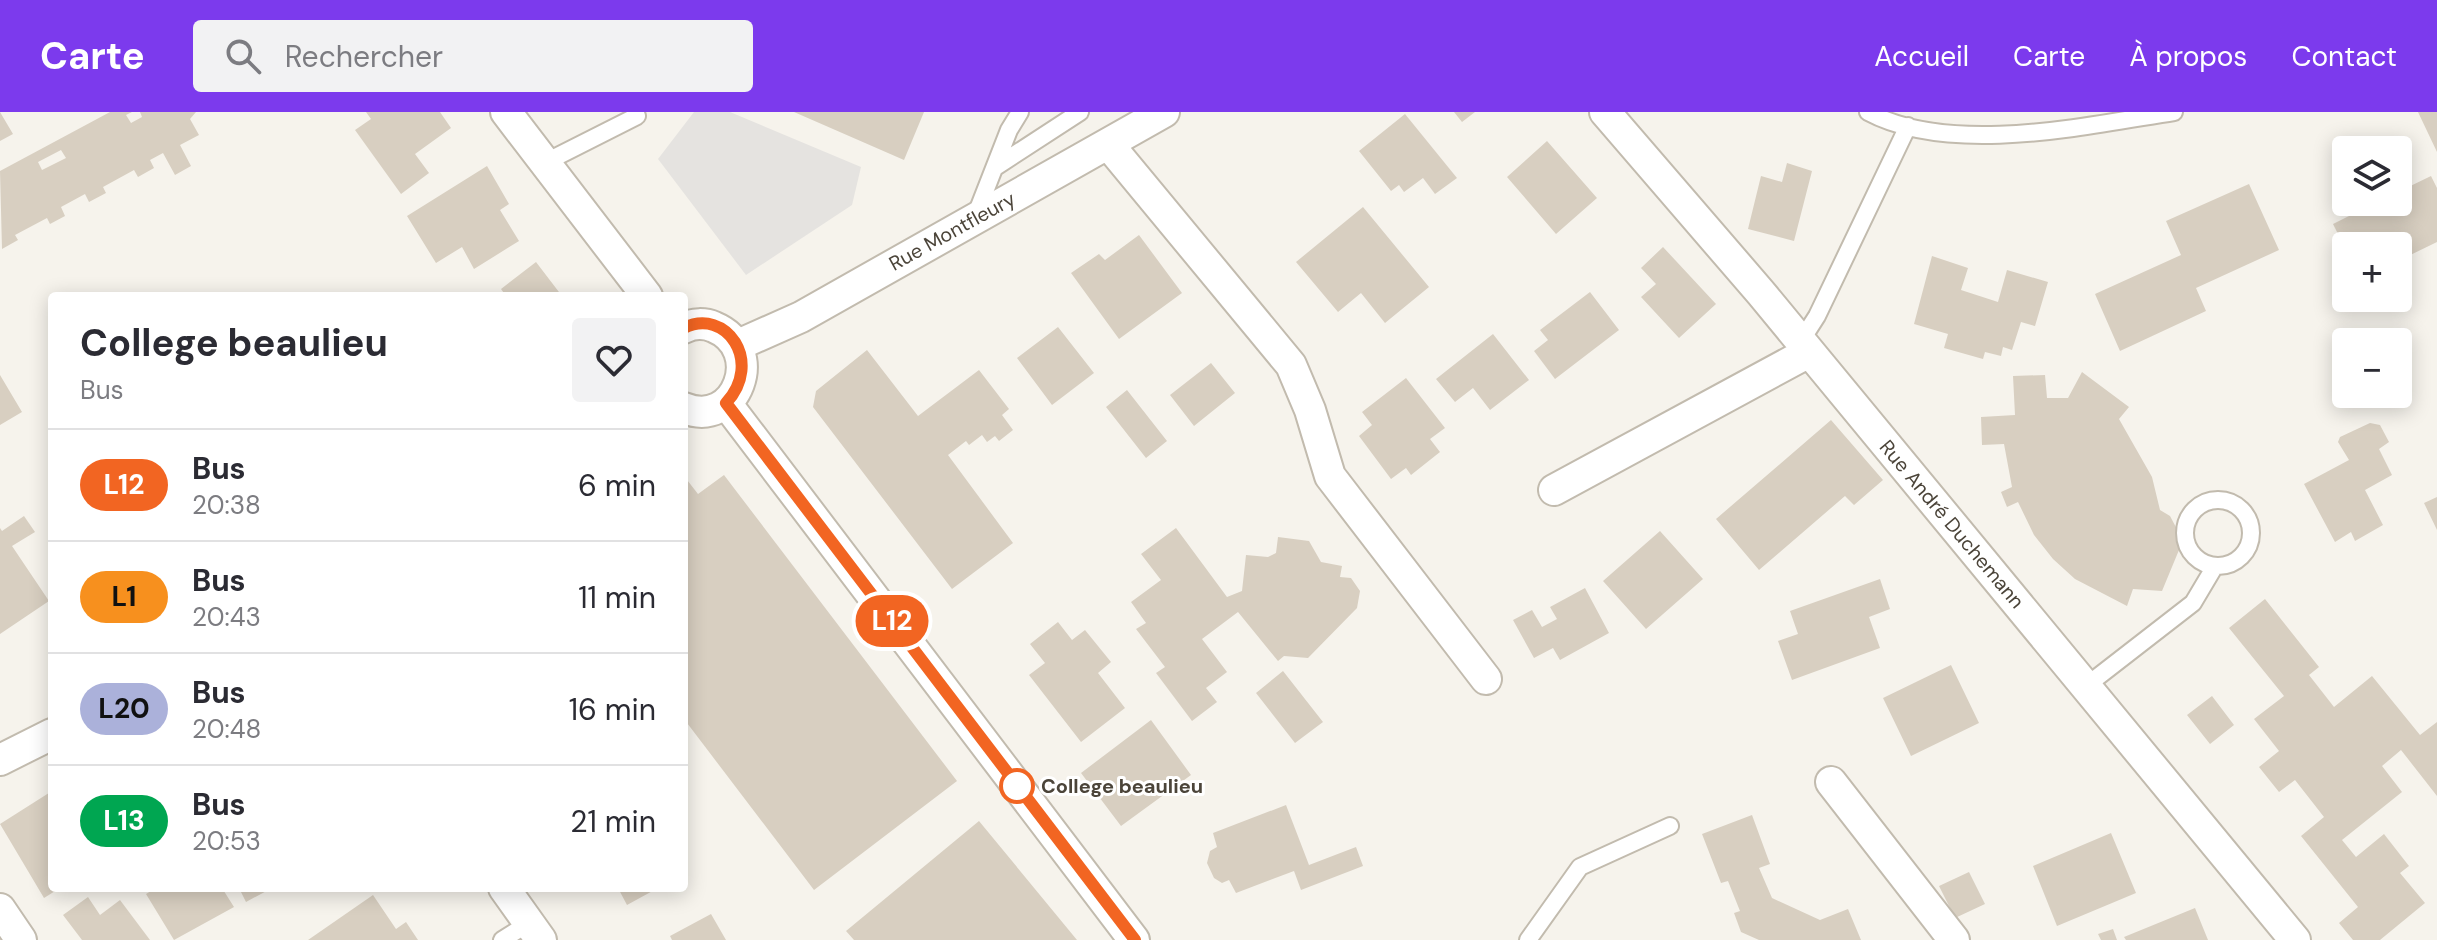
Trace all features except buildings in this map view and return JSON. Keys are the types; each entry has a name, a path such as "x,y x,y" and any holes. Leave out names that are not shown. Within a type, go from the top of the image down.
{"street":[{"path":"506,112 644,292"},
{"name":"Rue Montfleury","path":"738,345 801,317 1164,112"},
{"name":"Rue André Duchemann","path":"1605,112 1805,347 2295,940"},
{"path":"1109,145 1291,365 1310,410 1330,476 1486,679"},
{"path":"688,328 709,325 726,332 738,345 743,376 738,391 726,403 710,411 688,408"},
{"path":"1554,490 1805,347"},
{"path":"726,403 1134,940"},
{"path":"1,755 48,736"},
{"path":"1831,782 1954,940"},
{"path":"507,892 535,932"},
{"path":"0,909 21,940"}],"lane":[{"path":"974,217 1009,130 1020,112"},
{"path":"1009,130 1036,112"},
{"path":"994,168 1080,112"},
{"path":"1868,112 1908,126 1983,137 2174,112"},
{"path":"546,162 637,116"},
{"path":"1805,347 1908,126"},
{"path":"2219,499 2242,510 2250,523 2250,540 2242,555 2228,564 2215,566 2193,555 2187,544 2185,529 2190,515 2199,505 2219,499"},
{"path":"2086,686 2193,603 2215,566"},
{"path":"1528,940 1580,867 1670,826"},
{"path":"502,940 535,932"}],"shaded area":[{"path":"694,112 730,112 861,167 852,205 746,275 658,159"}],"bus line":[{"name":"L12","path":"688,326 709,325 726,332 738,345 743,360 743,376 738,391 726,403 1135,940"}],"place":[{"name":"College beaulieu","path":"1017,786"}]}
